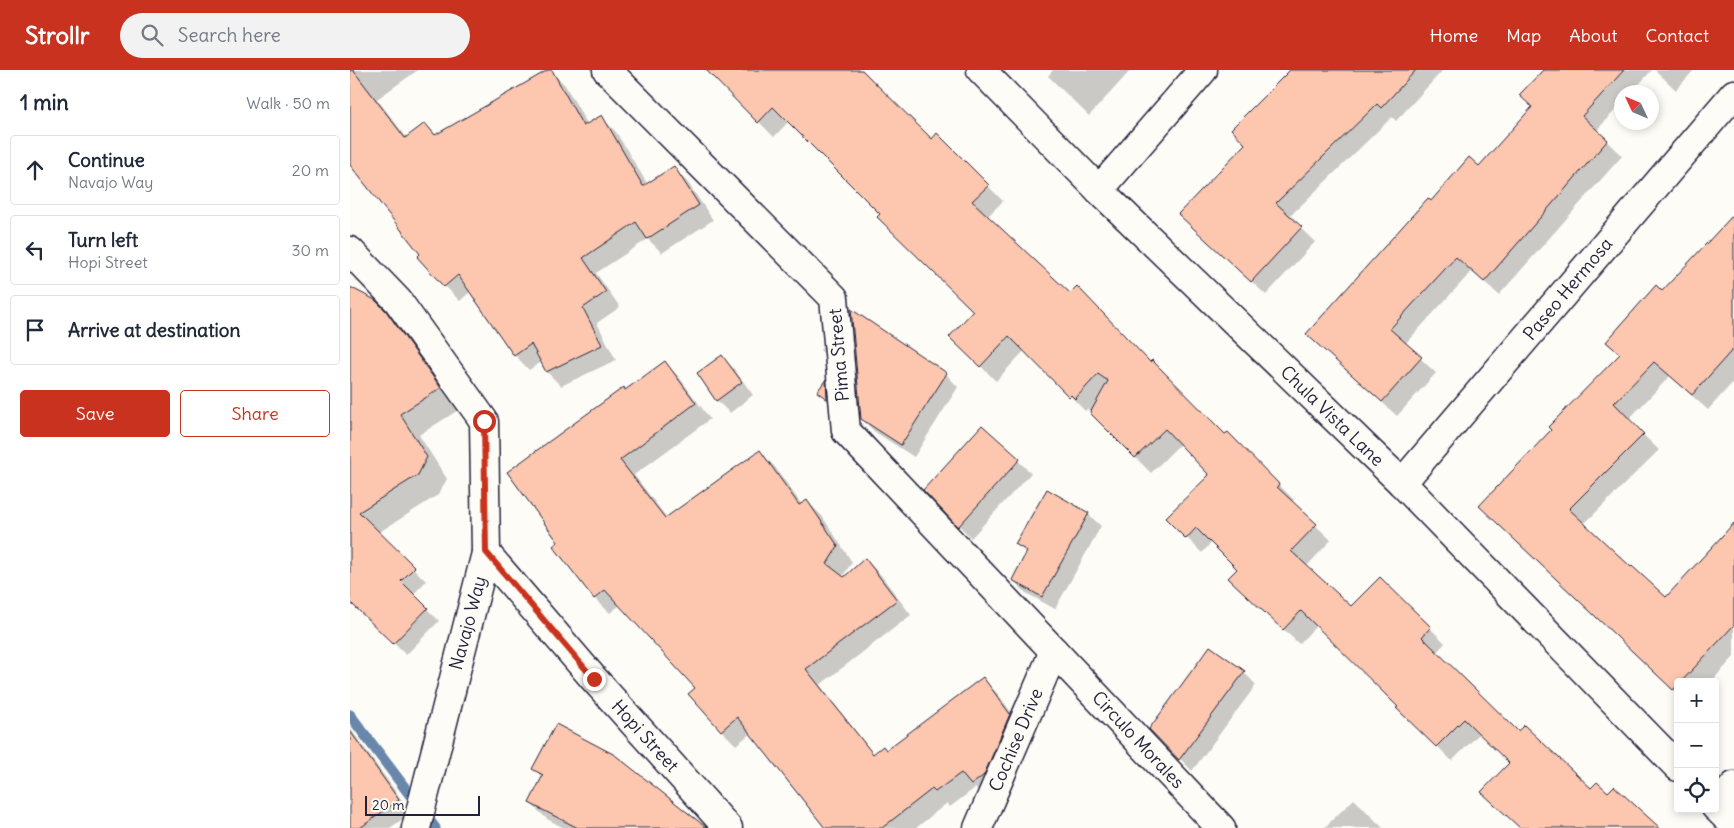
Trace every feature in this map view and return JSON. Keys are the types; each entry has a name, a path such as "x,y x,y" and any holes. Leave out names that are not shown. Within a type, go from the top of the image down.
{"street":[{"name":"Pima Street","path":"607,70 834,298 846,431 1054,651"},
{"name":"Chula Vista Lane","path":"981,70 1099,190 1402,483 1674,763"},
{"path":"1099,190 1203,70"},
{"name":"Paseo Hermosa","path":"1402,483 1734,94"},
{"name":"Navajo Way","path":"350,252 398,301 484,421 486,552 416,828"},
{"name":"Hopi Street","path":"486,552 594,679 728,828"},
{"name":"Cochise Drive","path":"978,828 1054,651"},
{"name":"Circulo Morales","path":"1054,651 1221,828"},
{"path":"1722,813 1734,786"}],"building":[{"path":"350,70 353,70 405,138 425,123 435,135 548,70 552,70 583,126 602,115 643,186 674,166 699,205 647,239 636,222 583,258 606,292 583,308 602,345 546,372 531,344 514,356 458,275 444,287 417,257 420,254 350,165"},
{"path":"706,70 862,70 932,139 937,133 989,185 972,201 1070,293 1077,286 1150,362 1152,360 1225,434 1228,432 1279,484 1277,487 1317,524 1291,551 1351,606 1380,577 1431,627 1422,637 1518,731 1524,725 1591,788 1597,782 1608,792 1614,786 1660,828 1520,828 1481,792 1509,763 1464,719 1436,747 1301,611 1283,630 1228,578 1237,569 1196,528 1186,539 1165,518 1209,475 1165,429 1135,458 1090,413 1108,381 1098,374 1075,399 1071,395 1069,397 1009,336 980,367 949,337 973,311 877,217 880,214 773,107 758,123"},
{"path":"1290,70 1416,70 1381,108 1377,104 1276,203 1302,227 1251,282 1178,214 1245,144 1231,129"},
{"path":"1543,70 1624,70 1582,116 1608,140 1484,282 1456,257 1390,329 1422,357 1382,402 1306,334 1428,198 1431,201 1469,157 1479,166 1532,107 1519,95"},
{"path":"1734,214 1734,348 1692,395 1654,362 1614,403 1644,434 1569,509 1666,597 1734,523 1734,625 1685,678 1674,678 1673,690 1479,506 1551,430 1548,427 1620,354 1606,342 1656,285 1662,291"},
{"path":"350,287 375,300 386,311 441,388 400,414 427,457 418,475 359,512 415,567 401,581 428,608 393,644 350,602"},
{"path":"851,309 947,373 901,445 861,419"},
{"path":"722,355 742,382 716,401 697,373"},
{"path":"665,361 696,403 620,460 665,518 760,450 799,505 807,500 838,546 827,564 844,577 865,558 897,600 806,669 873,754 883,746 886,750 983,677 1010,714 984,775 971,785 961,773 935,792 932,789 882,828 825,828 737,717 721,731 688,694 695,688 605,590 594,599 553,546 558,542 507,472 624,387 625,390"},
{"path":"826,379 827,399 817,392"},
{"path":"982,425 1020,459 958,527 923,490"},
{"path":"1047,489 1089,513 1042,597 1012,580 1027,551 1015,544"},
{"path":"1210,646 1245,671 1179,760 1149,729"},
{"path":"556,724 615,755 707,828 578,828 529,803 543,775 532,769"},
{"path":"350,731 399,800 360,828 350,828"}],"waterway":[{"path":"350,715 435,828"}],"route":[{"path":"484,421 486,552 594,679"}]}
